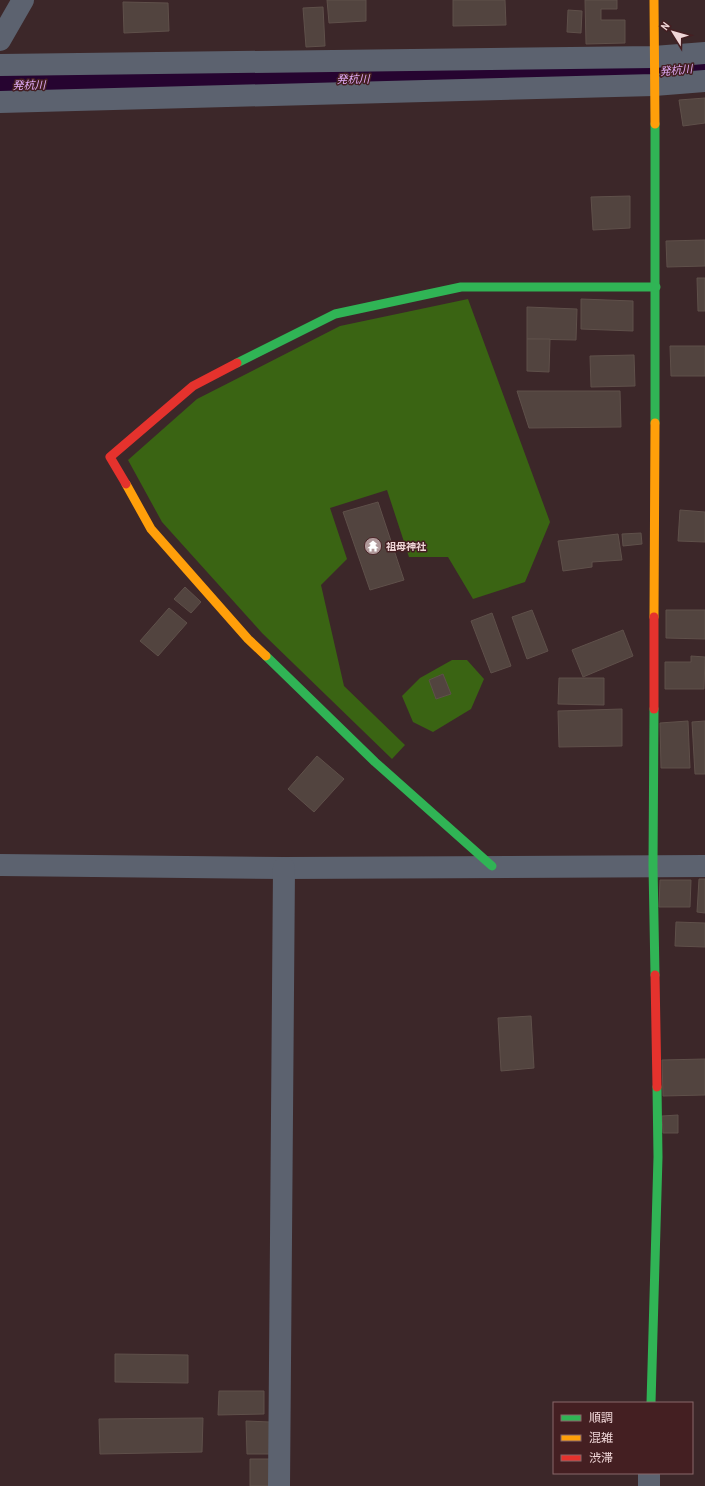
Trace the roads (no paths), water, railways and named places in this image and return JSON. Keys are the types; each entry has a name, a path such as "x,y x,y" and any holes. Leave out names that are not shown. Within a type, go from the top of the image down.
{"street":[{"path":"0,40 23,0"},
{"path":"651,1402 658,1157 653,866 656,287 654,0"},
{"path":"0,65 654,57 705,53"},
{"path":"0,102 654,85 705,81"},
{"path":"492,866 375,762 248,639 151,529 110,457 193,386 335,314 461,287 656,287"},
{"path":"0,865 284,868 705,866"},
{"path":"279,1486 284,868"},
{"path":"649,1474 649,1486"}],"waterway":[{"name":"発杭川","path":"0,85 310,81 630,74 705,68"}],"place":[{"name":"祖母神社","path":"373,546"}]}
